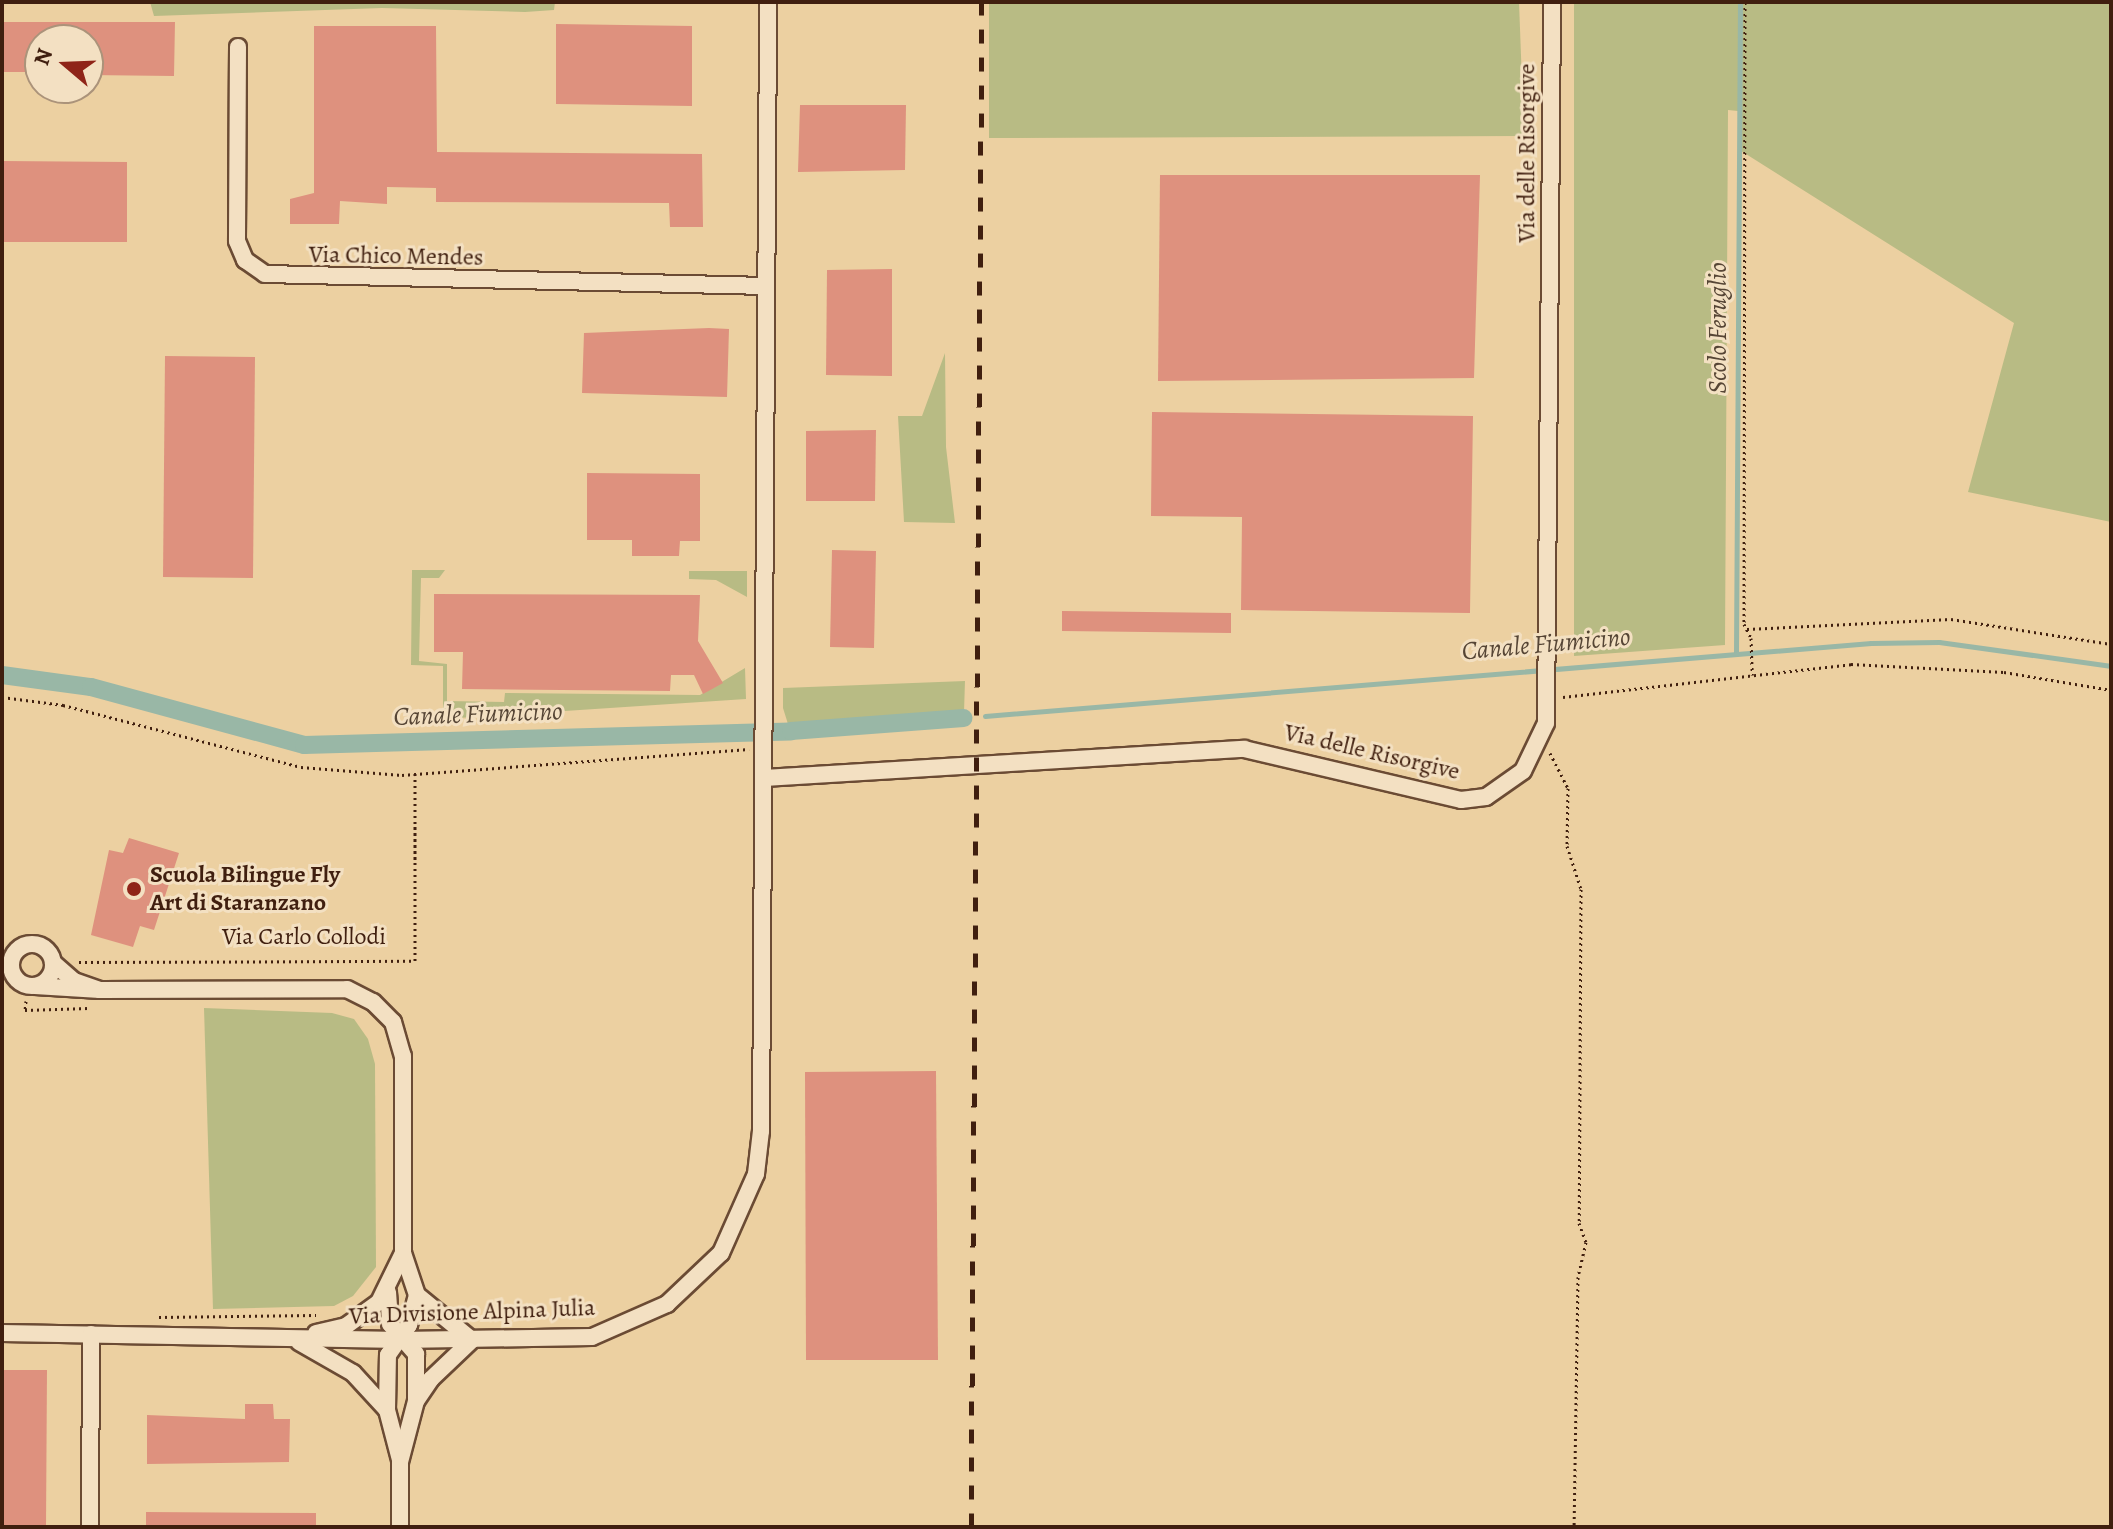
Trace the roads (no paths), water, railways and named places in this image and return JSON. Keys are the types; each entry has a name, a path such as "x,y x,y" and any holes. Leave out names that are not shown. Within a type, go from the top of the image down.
{"street":[{"path":"764,778 768,2"},
{"name":"Via delle Risorgive","path":"764,778 1244,749 1461,800 1486,797 1523,771 1540,745 1547,693 1549,640 1552,2"},
{"name":"Via Chico Mendes","path":"238,47 237,241 245,260 265,274 766,286"},
{"name":"Via Divisione Alpina Julia","path":"2,1333 401,1340 592,1337 646,1317 694,1284 721,1253 743,1213 756,1174 761,1131 764,778"},
{"path":"100,990 74,981 53,963 41,946 21,947 11,964 15,978 30,986 100,990 347,989 384,1011 393,1022 403,1056 403,1253 417,1295 472,1340 431,1379 416,1401"},
{"path":"30,986 51,976 53,963"},
{"path":"400,1462 416,1401 416,1354 390,1324 388,1292 403,1253"},
{"path":"291,1339 346,1326 388,1292"},
{"path":"400,1527 400,1462 387,1410 384,1370 388,1355 401,1340 417,1295"},
{"path":"90,1527 91,1334"},
{"path":"291,1339 333,1358 387,1410"}],"waterway":[{"name":"Scolo Feruglio","path":"1736,654 1740,2"},
{"name":"Canale Fiumicino","path":"985,716 1871,643 1939,642 2111,666"},
{"name":"Canale Fiumicino","path":"2,675 91,687 304,745 791,731 964,718"}],"railway":[{"path":"971,1527 982,2"}],"place":[{"name":"Scuola Bilingue Fly Art di Staranzano","path":"134,889"}]}
